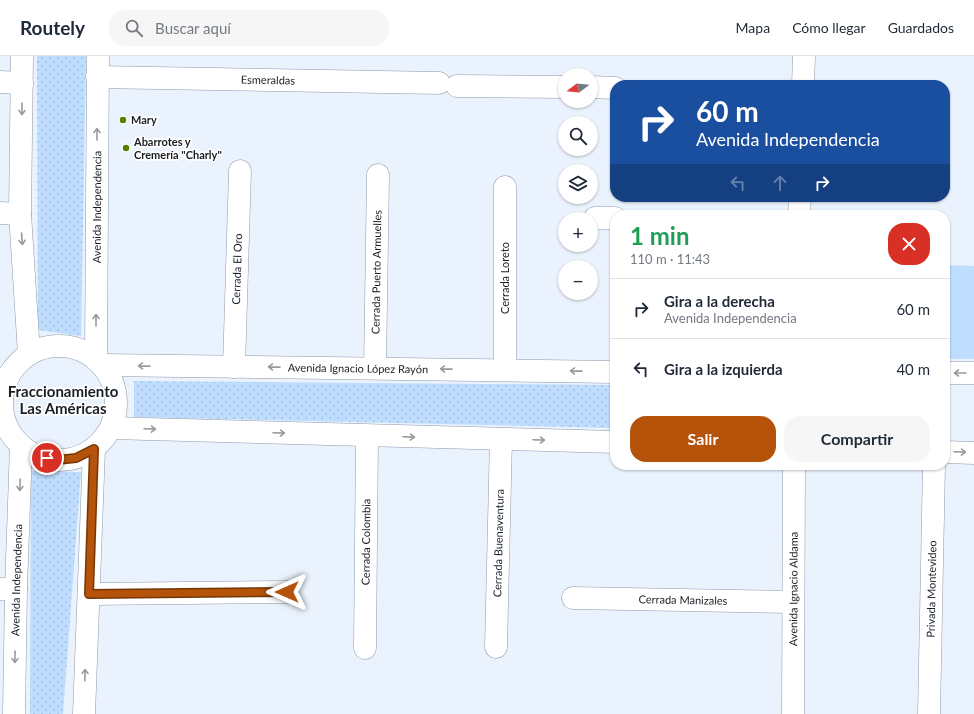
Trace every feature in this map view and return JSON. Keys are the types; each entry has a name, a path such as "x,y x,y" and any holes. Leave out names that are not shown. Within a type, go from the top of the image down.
{"street":[{"path":"16,359 45,347 63,346 80,350 99,362 113,385 116,407 111,428 103,440 94,449 76,458 57,460 38,456 12,442 2,408 3,391 16,359 10,213 22,83 22,56"},
{"path":"803,80 804,56"},
{"name":"Esmeraldas","path":"97,67 448,84 558,87"},
{"name":"Avenida Independencia","path":"97,67 99,362"},
{"path":"0,82 22,83"},
{"path":"598,87 610,88"},
{"name":"Cerrada El Oro","path":"234,367 240,171"},
{"name":"Cerrada Puerto Armuelles","path":"375,368 378,175"},
{"name":"Cerrada Loreto","path":"505,187 505,370"},
{"name":"Avenida Ignacio López Rayón","path":"99,362 234,367 610,372"},
{"path":"950,373 974,373"},
{"path":"111,428 610,442"},
{"name":"Cerrada Colombia","path":"366,648 367,436"},
{"name":"Cerrada Buenaventura","path":"496,647 501,439"},
{"name":"Avenida Independencia","path":"12,442 8,589 14,714"},
{"path":"84,714 94,449"},
{"path":"950,452 974,452"},
{"name":"Avenida Ignacio Aldama","path":"793,714 794,470"},
{"name":"Privada Montevideo","path":"929,714 934,470"},
{"path":"89,594 287,592"},
{"name":"Cerrada Manizales","path":"573,598 793,602"}],"shaded area":[{"path":"37,56 86,56 81,336 38,330"},
{"path":"950,265 974,266 974,359 950,359"},
{"path":"134,381 610,385 610,428 134,417"},
{"path":"31,471 81,472 63,714 30,714"}],"place":[{"name":"Mary","path":"123,120"},
{"name":"Abarrotes y Cremería \"Charly\"","path":"126,148"}],"district":[{"name":"Fraccionamiento Las Américas","path":"63,400"}],"route":[{"path":"47,458 57,460 76,458 94,449 89,594 287,592"}]}
